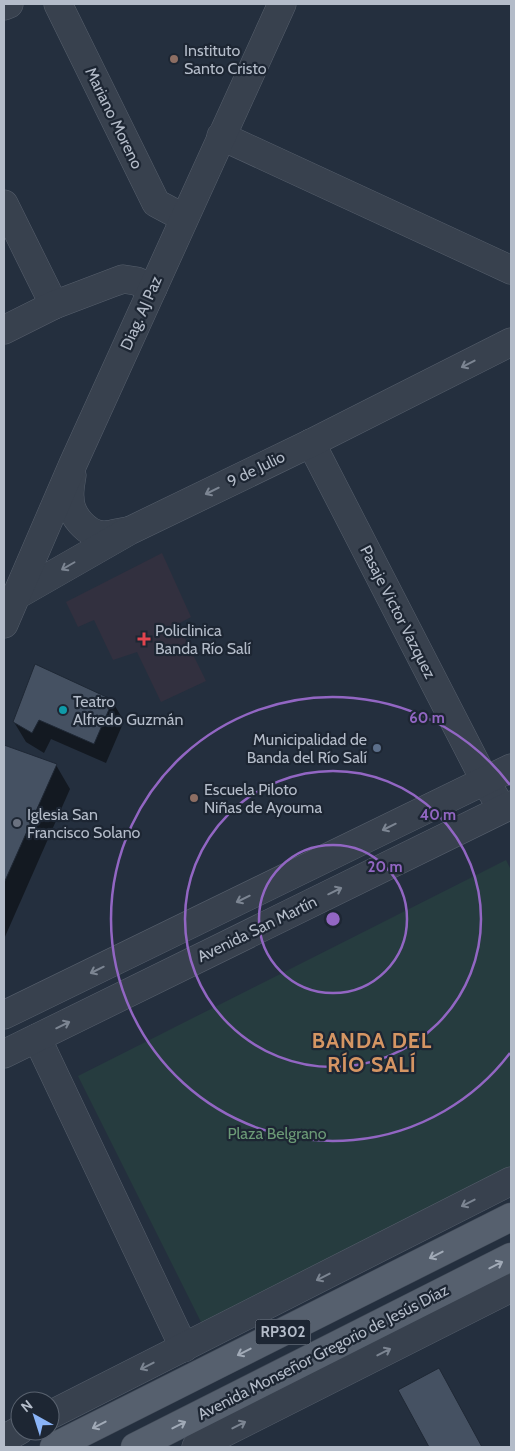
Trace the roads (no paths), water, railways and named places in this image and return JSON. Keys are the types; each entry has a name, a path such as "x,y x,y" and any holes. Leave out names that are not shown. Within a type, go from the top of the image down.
{"main road":[{"name":"RP302","path":"54,1447 511,1217"},
{"name":"Avenida Monseñor Gregorio de Jesús Díaz","path":"136,1447 511,1257"}],"street":[{"path":"4,6 9,4"},
{"name":"Mariano Moreno","path":"58,4 156,203 184,218"},
{"name":"Diag. AJ Paz","path":"4,624 10,599 282,4"},
{"path":"221,136 511,270"},
{"path":"4,204 54,305"},
{"path":"4,330 54,305 123,280 136,281 153,288"},
{"name":"9 de Julio","path":"10,599 129,531 311,443 511,342"},
{"name":"Pasaje Victor Vazquez","path":"311,443 485,781 508,811"},
{"path":"73,464 71,509 81,523 91,532 104,535 129,531"},
{"name":"Avenida San Martín","path":"4,1015 511,768"},
{"name":"Avenida San Martín","path":"4,1054 508,811"},
{"path":"37,1038 184,1348"},
{"path":"60,1410 511,1181"},
{"name":"Avenida Monseñor Gregorio de Jesús Díaz","path":"196,1447 511,1288"}],"place":[{"name":"Instituto Santo Cristo","path":"174,59"},
{"name":"Policlinica Banda Río Salí","path":"144,639"},
{"name":"Teatro Alfredo Guzmán","path":"63,710"},
{"name":"Municipalidad de Banda del Río Salí","path":"377,748"},
{"name":"Escuela Piloto Niñas de Ayouma","path":"194,798"},
{"name":"Iglesia San Francisco Solano","path":"17,823"}],"district":[{"name":"BANDA DEL RÍO SALÍ","path":"372,1052"}],"park label":[{"name":"Plaza Belgrano","path":"277,1133"}]}
